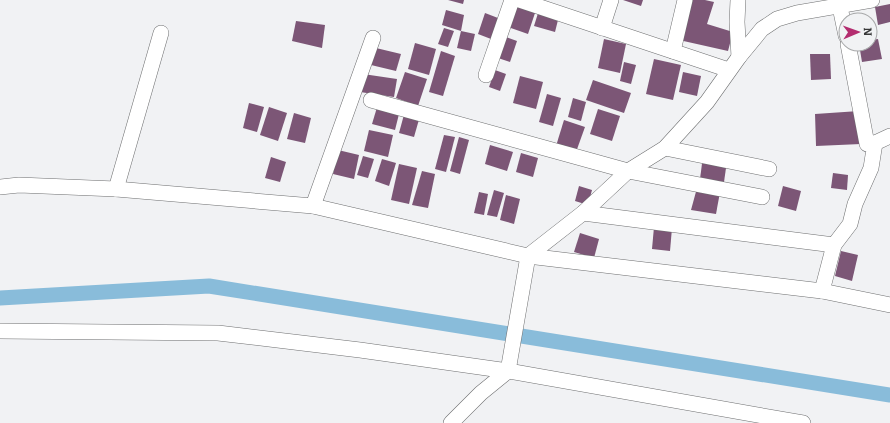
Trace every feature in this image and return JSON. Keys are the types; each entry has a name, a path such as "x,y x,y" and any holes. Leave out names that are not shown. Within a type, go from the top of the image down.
{"street":[{"path":"486,75 512,0"},
{"path":"519,0 729,70"},
{"path":"602,28 610,0"},
{"path":"673,51 685,0"},
{"path":"738,0 737,22 739,57"},
{"path":"451,423 481,392 508,371 528,256 583,213 628,171 665,148 707,102 729,70 762,29 777,19 797,13 840,7 872,0"},
{"path":"840,7 841,12"},
{"path":"116,189 161,33"},
{"path":"313,206 373,38"},
{"path":"850,52 867,144 875,143 890,136"},
{"path":"371,100 628,171 762,197"},
{"path":"822,291 834,245 850,224 855,204 871,168 875,143"},
{"path":"665,148 769,169"},
{"path":"0,187 19,186 116,189 313,206 528,256 822,291 890,305"},
{"path":"583,213 834,245"},
{"path":"0,331 218,333 360,350 508,371 803,423"}],"building":[{"path":"448,0 464,0 463,4"},
{"path":"623,0 643,0 641,6"},
{"path":"688,0 705,0 714,2 707,24 733,32 728,51 679,40"},
{"path":"516,3 536,10 528,34 508,27"},
{"path":"890,4 890,22 878,25 878,12 876,12 875,7"},
{"path":"446,10 464,15 461,31 442,25"},
{"path":"539,10 559,16 555,32 534,26"},
{"path":"485,13 498,18 491,39 478,34"},
{"path":"296,21 325,25 322,48 292,41"},
{"path":"444,28 454,31 448,47 438,44"},
{"path":"461,31 475,34 471,51 457,48"},
{"path":"506,37 517,41 510,62 498,58"},
{"path":"604,39 626,44 620,73 598,68"},
{"path":"878,39 882,59 862,62 860,52 878,52"},
{"path":"415,43 436,49 429,75 408,69"},
{"path":"376,48 401,54 396,71 371,65"},
{"path":"441,51 455,56 443,96 429,92"},
{"path":"810,54 830,54 831,79 811,80"},
{"path":"654,59 681,65 673,100 646,94"},
{"path":"624,62 636,65 631,84 620,81"},
{"path":"495,70 506,74 500,91 489,87"},
{"path":"405,72 427,79 418,106 396,98"},
{"path":"683,72 701,76 697,96 679,92"},
{"path":"363,74 397,79 394,97 360,92"},
{"path":"520,76 543,82 536,109 513,103"},
{"path":"593,80 631,93 624,113 586,100"},
{"path":"547,94 561,98 553,126 539,122"},
{"path":"573,98 586,102 581,121 568,117"},
{"path":"249,103 264,107 257,132 243,128"},
{"path":"378,104 400,110 395,130 372,124"},
{"path":"269,107 287,113 278,141 260,135"},
{"path":"598,109 620,116 612,141 590,134"},
{"path":"405,111 420,116 414,137 399,133"},
{"path":"859,111 861,144 816,146 815,114"},
{"path":"294,113 311,118 305,143 287,139"},
{"path":"564,120 585,127 576,152 556,146"},
{"path":"369,130 393,135 388,157 364,151"},
{"path":"444,135 455,137 446,172 435,169"},
{"path":"459,137 469,140 460,174 450,171"},
{"path":"490,145 513,152 507,171 485,164"},
{"path":"338,150 359,155 354,179 333,174"},
{"path":"521,153 538,158 533,177 516,172"},
{"path":"363,156 374,159 368,178 357,175"},
{"path":"703,156 727,161 724,182 700,179"},
{"path":"271,157 286,162 280,182 265,178"},
{"path":"382,159 396,163 389,186 375,181"},
{"path":"399,164 417,168 409,204 391,200"},
{"path":"422,171 435,174 428,208 412,205"},
{"path":"833,173 848,175 847,190 831,188"},
{"path":"579,186 592,190 588,205 575,201"},
{"path":"783,186 801,191 796,211 778,206"},
{"path":"697,188 720,192 716,214 691,210"},
{"path":"494,190 504,193 497,217 487,215"},
{"path":"479,192 488,194 484,215 474,213"},
{"path":"506,195 520,199 514,224 500,220"},
{"path":"654,227 672,228 670,251 652,249"},
{"path":"580,233 599,239 594,258 574,252"},
{"path":"841,251 858,255 852,281 835,276"}],"waterway":[{"path":"0,298 209,286 890,395"}]}
